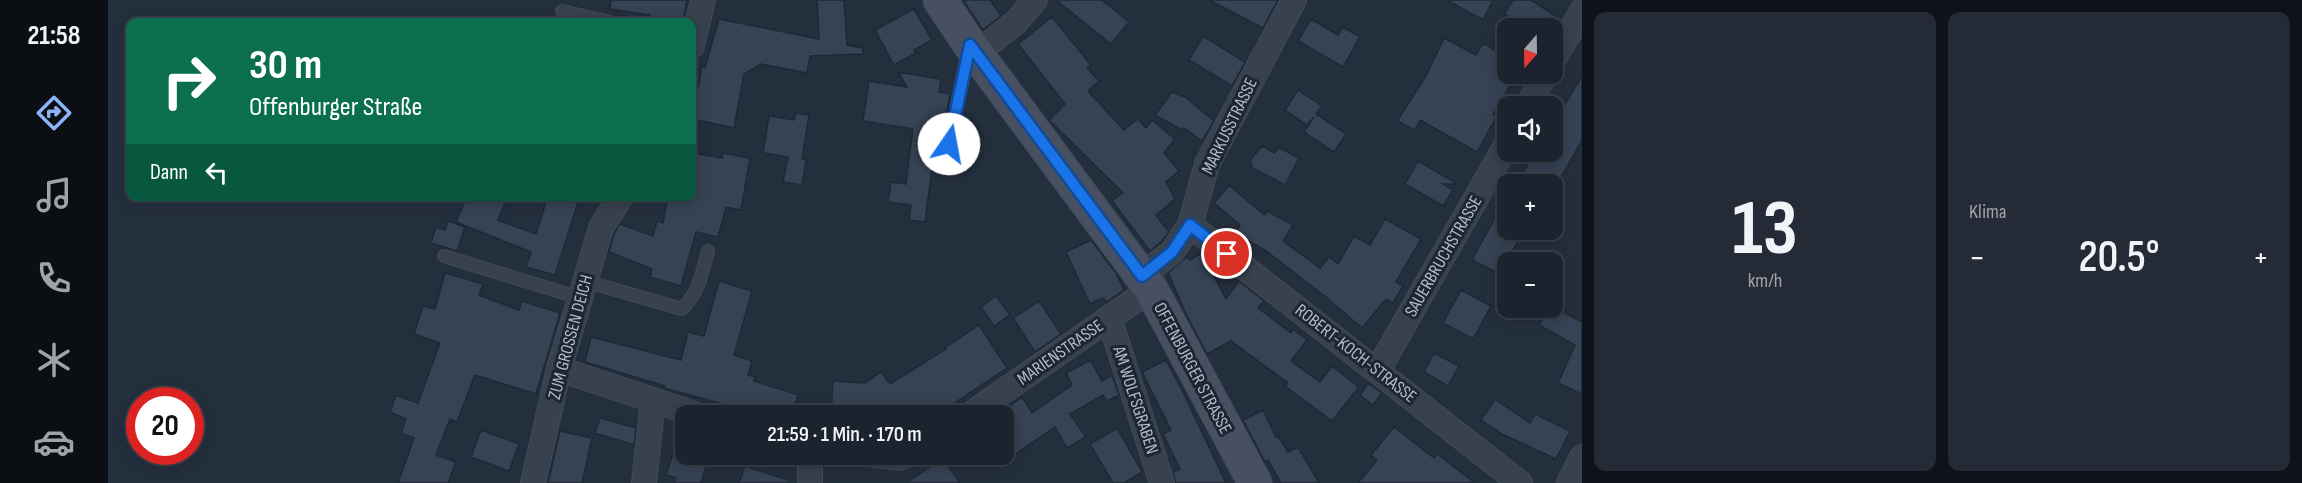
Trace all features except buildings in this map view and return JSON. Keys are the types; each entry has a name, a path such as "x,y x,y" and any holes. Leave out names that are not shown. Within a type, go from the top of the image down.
{"street":[{"path":"696,27 703,0"},
{"name":"OFFENBURGER STRASSE","path":"940,0 973,49 1146,283 1255,483"},
{"path":"973,49 1016,22 1035,0"},
{"name":"MARKUSSTRASSE","path":"1146,283 1172,252 1190,225 1207,164 1294,0"},
{"path":"1563,44 1582,11"},
{"name":"SAUERBRUCHSTRASSE","path":"1378,370 1497,161"},
{"name":"ZUM GROSSEN DEICH","path":"533,483 559,369 600,228 618,201"},
{"name":"ROBERT-KOCH-STRASSE","path":"1190,225 1520,483"},
{"name":"MARIENSTRASSE","path":"984,405 1109,318 1146,283"},
{"name":"AM WOLFSGRABEN","path":"1109,318 1162,483"},
{"path":"559,369 675,408"},
{"path":"644,483 653,401"},
{"path":"1569,483 1582,457"},
{"path":"810,465 810,483"}],"lane":[{"path":"562,11 593,18"},
{"path":"949,144 973,49"},
{"path":"444,256 582,289 682,309 692,300 697,290 708,251"}],"route":[{"path":"949,144 970,45 1142,276 1172,252 1190,225 1227,254"}]}
